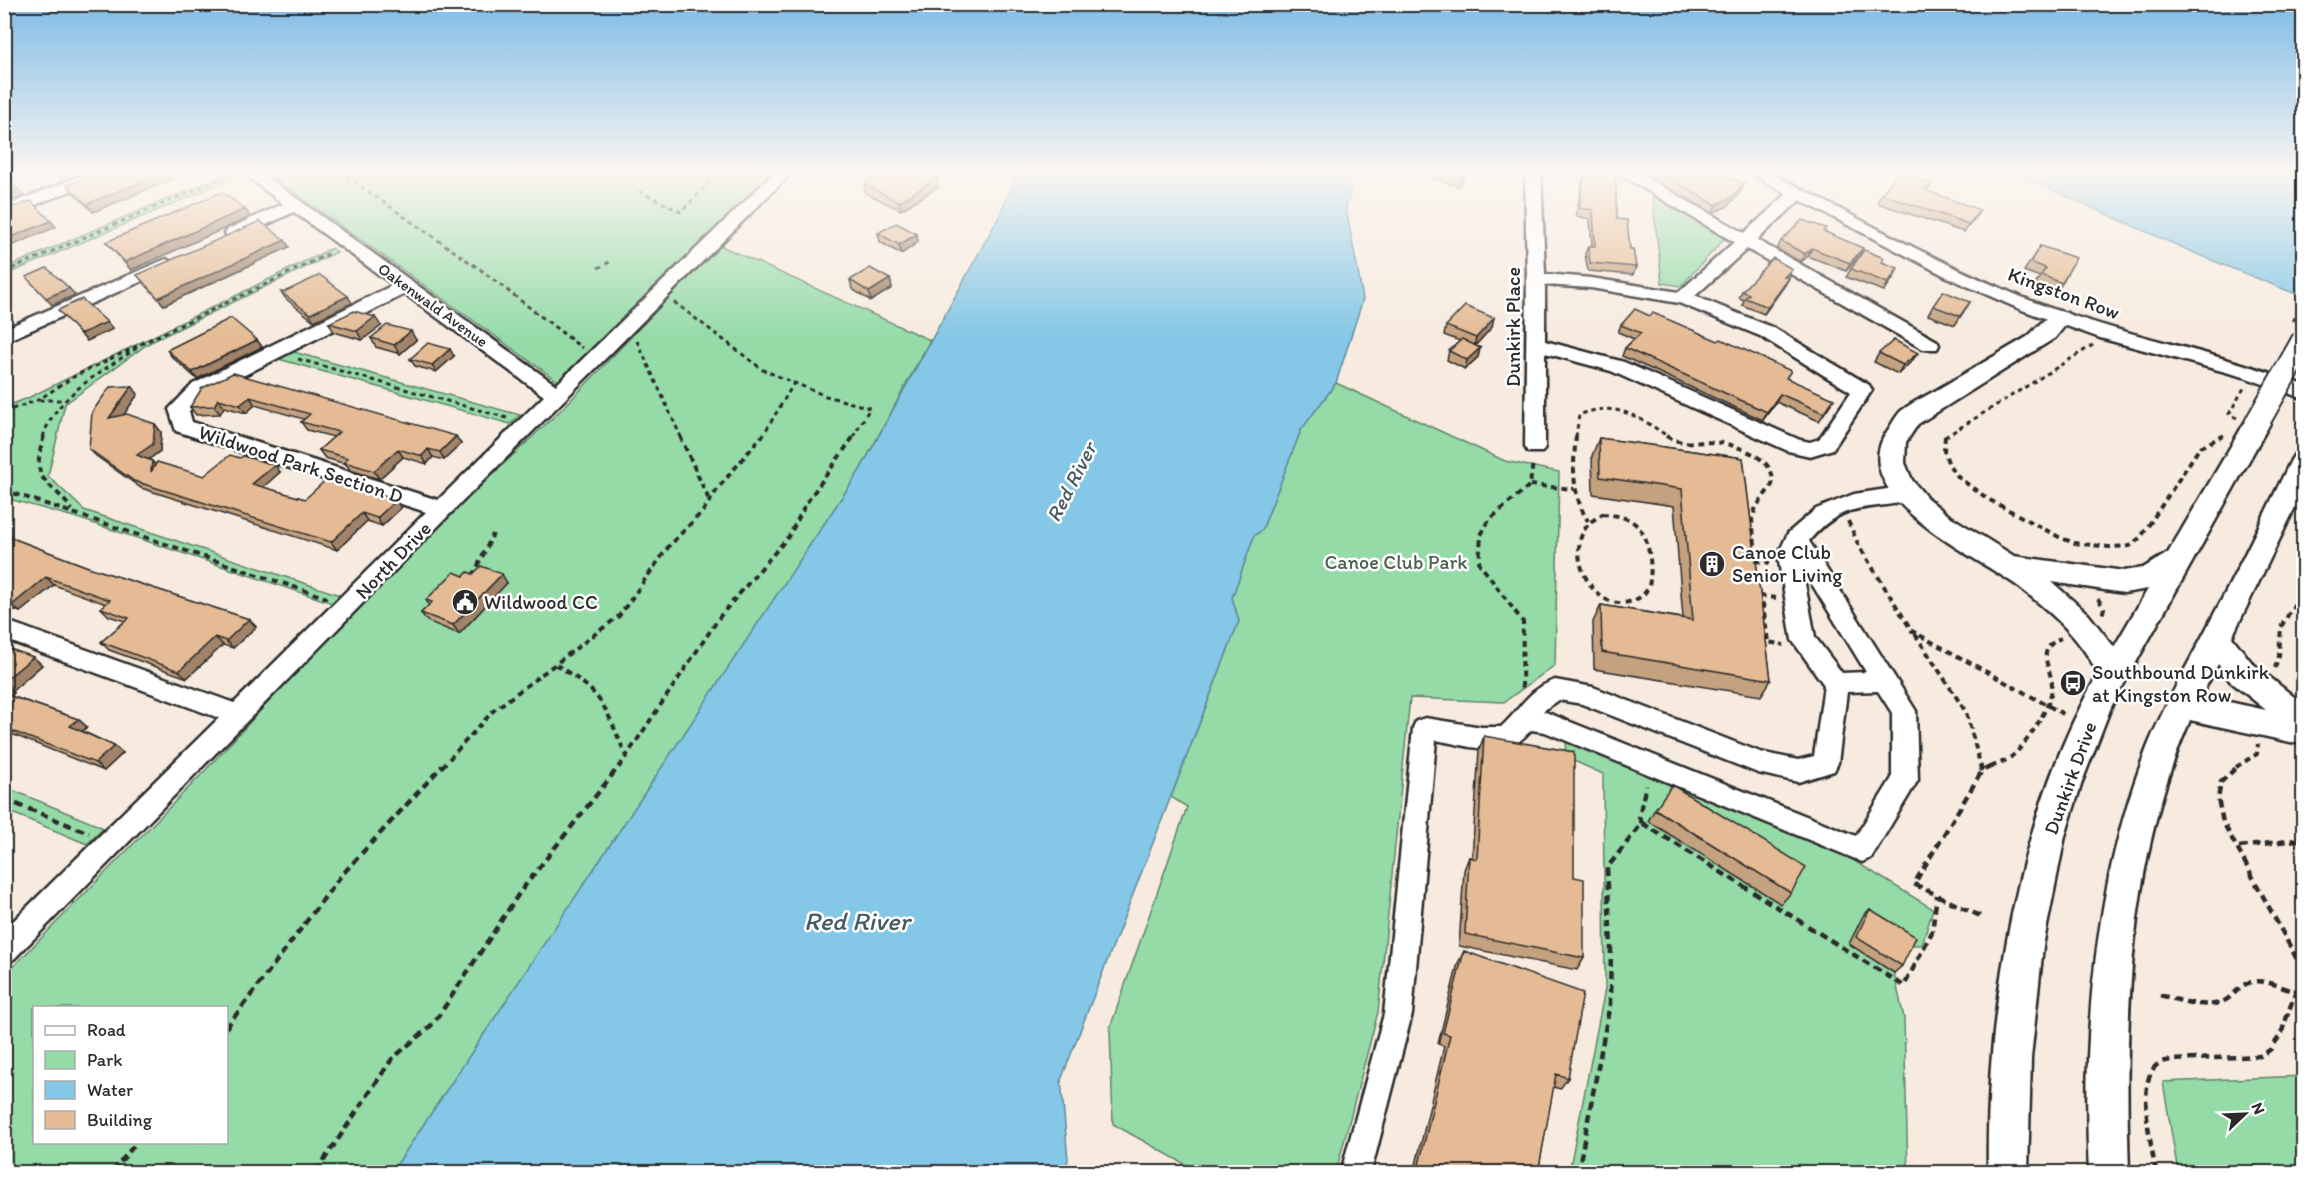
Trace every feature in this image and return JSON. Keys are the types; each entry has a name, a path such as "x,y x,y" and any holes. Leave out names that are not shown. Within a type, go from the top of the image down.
{"main road":[{"path":"2059,318 2047,333 2035,342 1927,406 1902,424 1892,442 1891,454 1894,469 1907,494 1946,530 2006,564 2083,625 2105,655 2114,675"},
{"name":"Dunkirk Drive","path":"2007,1173 2014,1021 2027,921 2052,821 2087,726 2178,561 2240,423 2304,340"},
{"path":"2109,1173 2108,1032 2114,961 2125,878 2140,815 2157,763 2193,679 2216,639 2304,460"},
{"path":"2006,564 2111,582 2138,581 2159,573 2178,561"},
{"path":"2216,639 2233,663 2304,723"},
{"path":"2182,706 2304,732"}],"street":[{"path":"220,239 247,227"},
{"name":"Oakenwald Avenue","path":"325,227 557,396"},
{"name":"North Drive","path":"4,950 442,509 728,227"},
{"name":"Dunkirk Place","path":"1535,227 1535,447"},
{"path":"1721,227 1930,345"},
{"path":"1683,298 1761,227"},
{"name":"Kingston Row","path":"1864,227 1957,275 2059,318 2107,334 2251,372 2304,393"},
{"path":"4,336 177,258"},
{"path":"1536,279 1591,283 1683,298 1767,332 1862,390 1826,444 1810,449 1795,446 1617,366 1536,345"},
{"name":"Wildwood Park Section D","path":"406,286 200,389 179,409 183,426 442,509"},
{"path":"1356,1173 1398,1014 1425,728 1482,737 1506,736 1527,719 1533,705 1555,690 1584,694 1758,762 1798,771 1825,763 1836,683 1804,640 1789,555 1796,539 1815,519 1845,504 1881,495 1907,494"},
{"path":"1527,719 1547,722 1862,850 1905,780 1904,711 1796,539"},
{"path":"4,628 239,715"},
{"path":"1836,683 1884,681"}],"path":[{"path":"4,272 109,227"},
{"path":"418,227 480,270 595,358"},
{"path":"4,412 38,400 75,376 348,244"},
{"path":"598,268 610,262"},
{"path":"316,1173 392,1059 434,1023 520,892 626,756 721,615 789,536 807,502 849,445 870,408 826,396 763,370 710,327 661,293"},
{"path":"629,324 710,501"},
{"path":"2107,334 2084,351 1954,428 1945,435 1942,444 1946,463 1957,477 1975,490 2072,543 2119,547 2138,542 2200,447 2240,423 2229,414 2248,382"},
{"path":"72,510 48,488 38,465 42,436 48,422 64,400 147,341"},
{"path":"274,352 528,424"},
{"path":"228,1025 340,877 493,711 619,616 669,546 710,501 761,438 794,383"},
{"path":"38,400 64,400"},
{"path":"1588,520 1580,510 1574,489 1577,420 1579,415 1598,408 1625,410 1647,421 1668,438 1681,442 1720,443 1737,448 1768,466 1773,476 1772,485 1756,505 1751,520 1757,561 1777,564"},
{"path":"1522,689 1523,622 1479,563 1481,535 1489,520 1530,485 1535,447"},
{"path":"1530,485 1574,489"},
{"path":"4,490 72,510 348,605"},
{"path":"1845,504 1848,520 1859,546 1966,712 1983,771"},
{"path":"1602,514 1618,514 1634,521 1646,536 1651,580 1646,594 1620,605 1607,601 1586,580 1578,552 1581,535 1588,520 1602,514"},
{"path":"470,582 493,534"},
{"path":"1980,916 1914,884 1983,771 2011,757 2026,741 2047,706 2052,685 2046,667 2046,652 2052,642 2104,614 2104,608 2080,577 2072,557 2072,543"},
{"path":"2254,683 2274,669 2282,658 2280,633 2283,621 2304,588"},
{"path":"1783,599 1762,596 1768,642 1793,646 1804,640"},
{"path":"1912,631 2087,726"},
{"path":"556,665 583,681 603,702 626,756"},
{"path":"2156,1173 2146,1092 2149,1075 2157,1064 2171,1060 2261,1056 2271,1049 2281,1034 2299,981 2299,963 2239,847 2223,822 2218,799 2221,782 2231,770 2257,754 2257,731 2253,720"},
{"path":"1650,763 1639,817 1642,822 1904,986 1932,932 1937,895"},
{"path":"4,799 111,843"},
{"path":"1578,1173 1610,1004 1611,946 1607,868 1642,822"},
{"path":"2239,847 2304,839"},
{"path":"2160,995 2207,1005 2235,996 2245,984 2260,981 2294,992"},
{"path":"112,1173 136,1144"}],"green space":[{"path":"101,227 118,227 5,275 5,268"},
{"path":"343,227 728,227 559,382"},
{"path":"1656,227 1711,227 1727,236 1681,286 1662,283"},
{"path":"719,245 930,340 860,470 392,1172 5,1172 4,976 201,775 382,579 566,405"},
{"path":"332,248 337,252 149,343 65,404 48,476 84,510 340,595 332,603 74,517 5,498 5,407 28,398"},
{"path":"283,349 520,415 510,424 268,356"},
{"name":"Canoe Club Park","path":"1336,383 1505,461 1559,472 1555,665 1504,702 1410,698 1378,1012 1336,1172 1199,1172 1113,1124 1110,1028 1187,807 1171,797 1239,621 1232,598 1254,536 1262,530 1301,430"},
{"path":"1569,735 1848,857 1933,909 1922,945 1908,945 1894,973 1904,1018 1908,1172 1569,1172 1605,989 1603,774 1563,756"},
{"path":"4,787 104,828 87,844 5,810"},
{"path":"2303,1076 2303,1172 2178,1172 2163,1082"}],"water":[{"name":"Red River","path":"993,227 1350,227 1363,299 1336,383 1301,430 1262,530 1254,536 1232,598 1239,621 1061,1080 1068,1160 1064,1172 392,1172 860,470"},
{"path":"2135,227 2303,227 2303,297"}],"building":[{"path":"4,227 36,227 4,240"},
{"path":"141,227 204,227 125,262 106,242"},
{"path":"247,227 268,227 285,240 158,298 137,275"},
{"path":"889,227 903,227 917,234 899,245 878,233"},
{"path":"1594,227 1628,227 1630,249 1633,249 1636,267 1590,263 1588,246 1595,246"},
{"path":"1795,227 1823,227 1826,228 1823,231 1863,248 1850,263 1812,248 1805,254 1781,241"},
{"path":"2040,246 2076,258 2062,283 2041,275 2046,268 2030,262"},
{"path":"1864,250 1884,258 1882,262 1898,268 1888,283 1851,269"},
{"path":"1773,258 1792,269 1784,277 1789,278 1768,307 1745,298 1749,294 1742,291"},
{"path":"47,268 69,288 46,298 26,277"},
{"path":"870,268 890,279 869,292 850,280"},
{"path":"320,275 348,296 310,314 281,292 284,292"},
{"path":"1943,291 1970,302 1960,316 1933,306"},
{"path":"82,299 107,322 80,334 58,310"},
{"path":"1465,306 1494,318 1476,338 1446,326"},
{"path":"1635,309 1650,316 1653,313 1718,341 1721,339 1791,371 1786,378 1834,399 1824,413 1780,394 1767,412 1625,348 1641,333 1621,325"},
{"path":"354,311 375,317 357,331 329,323"},
{"path":"231,318 257,340 192,372 167,350"},
{"path":"387,325 411,331 394,345 371,338"},
{"path":"1462,339 1480,348 1467,360 1449,351"},
{"path":"1894,340 1918,353 1903,365 1879,353"},
{"path":"428,343 450,349 432,365 410,359"},
{"path":"233,373 456,436 440,452 428,449 422,456 398,449 374,471 344,462 348,458 319,450 339,432 301,422 310,414 250,397 240,405 218,399 214,406 190,407 202,388"},
{"path":"132,386 109,418 127,414 155,424 153,444 137,455 152,461 151,472 157,462 204,476 230,455 240,458 243,456 275,465 252,484 305,499 329,477 396,500 377,518 362,513 331,542 134,481 89,449 92,412 110,387"},
{"name":"Canoe Club Senior Living","path":"1599,438 1743,458 1771,680 1602,652 1601,605 1693,620 1682,489 1600,477"},
{"path":"4,535 88,567 249,619 226,641 215,637 179,671 101,642 129,618 101,608 110,600 46,577 12,605 4,602"},
{"name":"Wildwood CC","path":"481,566 502,574 453,625 421,613 432,602 426,600 454,572 464,576 468,572 473,574"},
{"path":"4,647 33,657 4,681"},
{"path":"4,694 78,719 70,726 114,746 95,763 4,728"},
{"path":"1484,736 1574,752 1574,877 1584,879 1584,958 1465,934 1469,857 1477,859"},
{"path":"1672,785 1806,867 1791,893 1655,809"},
{"path":"1870,909 1916,937 1902,966 1856,937"},
{"path":"1464,951 1583,993 1568,1078 1556,1074 1538,1173 1417,1173 1450,1035 1443,1033"}],"place":[{"name":"Canoe Club Senior Living","path":"1712,564"},
{"name":"Wildwood CC","path":"465,602"},
{"name":"Southbound Dunkirk at Kingston Row","path":"2073,683"}]}
